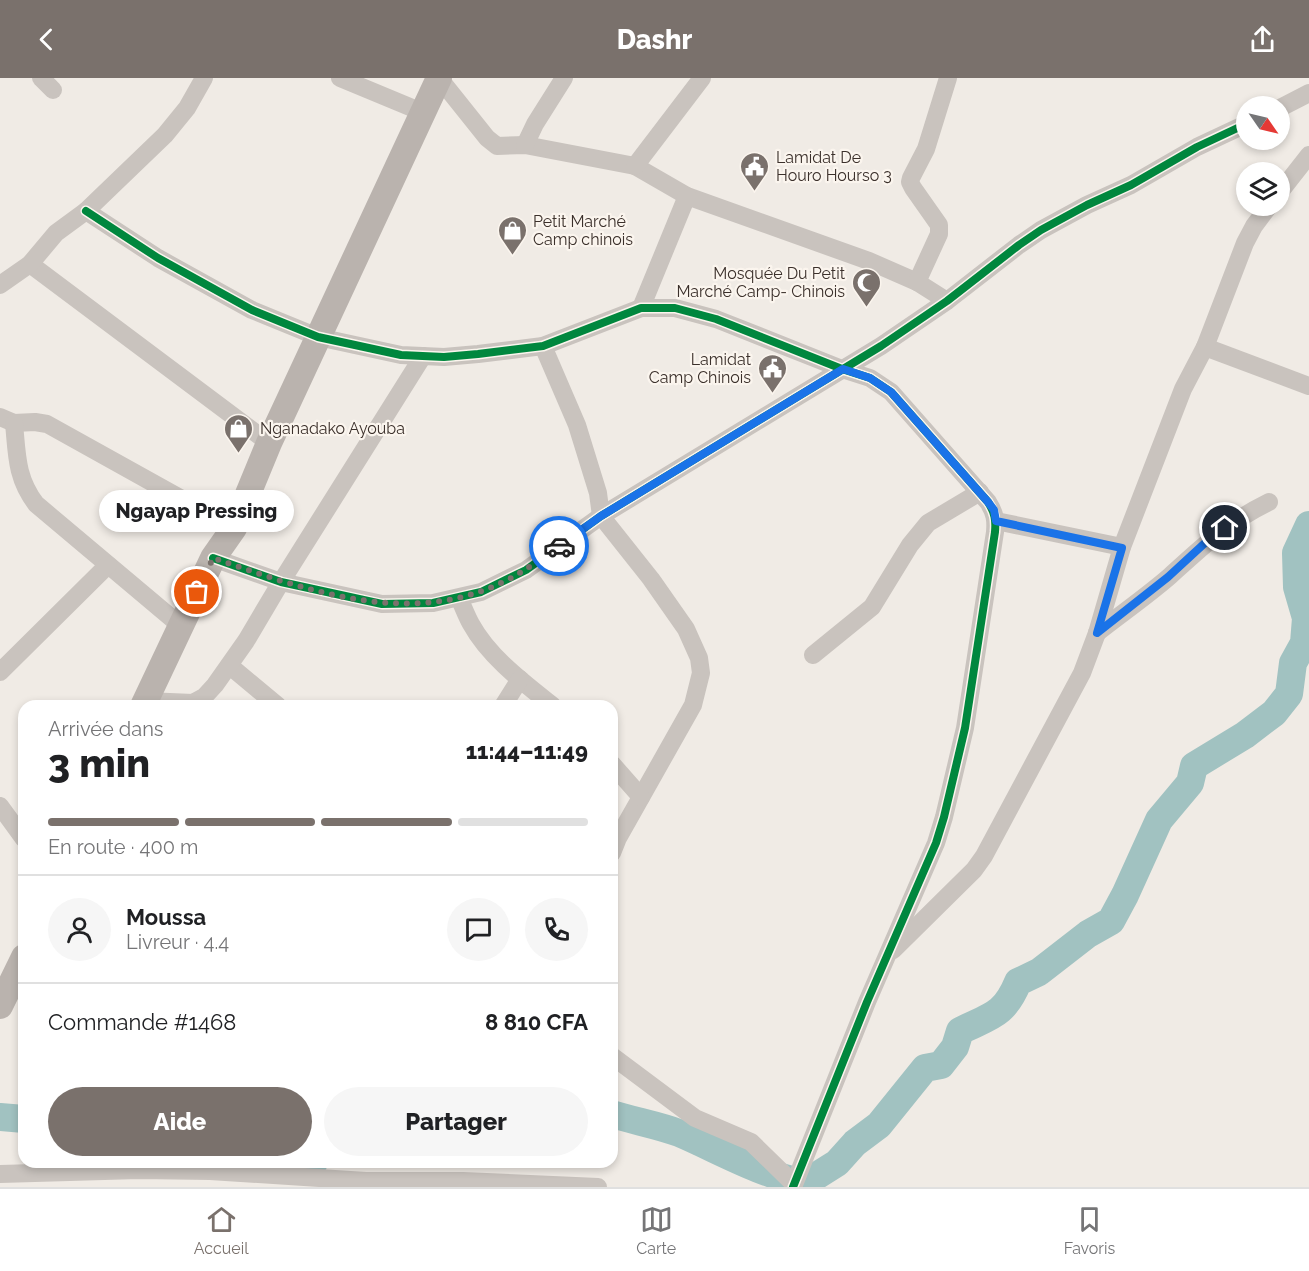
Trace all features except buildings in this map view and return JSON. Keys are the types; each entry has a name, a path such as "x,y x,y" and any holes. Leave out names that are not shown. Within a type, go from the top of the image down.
{"main road":[{"path":"147,700 213,558 234,528 269,443 439,78"},
{"path":"0,1006 18,969"}],"street":[{"path":"0,285 30,264 56,233 86,211 178,122 204,78"},
{"path":"340,78 422,112"},
{"path":"439,78 487,138 497,146 525,145 634,166 687,196 869,261 917,282 947,301"},
{"path":"525,145 564,78"},
{"path":"634,166 702,78"},
{"path":"917,282 939,234 939,225 910,182 926,149 948,78"},
{"path":"1290,103 1309,93"},
{"path":"213,558 281,582 382,604 433,603 459,598 505,582 601,516 843,369 947,301 1041,230 1236,129"},
{"path":"1290,179 1309,155"},
{"path":"640,308 687,196"},
{"path":"86,211 158,258 252,310 318,337 401,355 478,354 543,346 640,308 675,308 695,312 870,378 891,392 994,510 996,521 975,668 950,796 936,843 886,956 794,1186 751,1142 695,1118 618,1060"},
{"path":"886,956 974,870 984,856 1076,686 1097,633 1122,548 1183,389 1204,347 1245,243 1262,216"},
{"path":"30,264 269,443"},
{"path":"543,346 577,425 598,493 601,516 651,579 686,629 699,658 701,673 693,705 618,838"},
{"path":"1204,347 1309,386"},
{"path":"199,700 230,666 423,356"},
{"path":"181,626 36,504 26,492 19,476 7,420 47,424 234,528"},
{"path":"813,655 872,607 910,545 928,523 980,492"},
{"path":"1097,633 1168,577 1206,542 1243,514 1269,502"},
{"path":"996,521 1122,548"},
{"path":"0,672 108,565"},
{"path":"459,598 471,625 481,638 520,680 545,700"},
{"path":"230,666 271,700"},
{"path":"507,700 520,680"},
{"path":"618,771 641,796"},
{"path":"0,806 18,831"},
{"path":"0,1174 139,1170 210,1171 366,1181 462,1181 598,1187"}],"waterway":[{"path":"618,1116 679,1133 756,1168 805,1183 837,1163 855,1143 879,1125 925,1068 941,1065 955,1047 960,1031 995,1014 1007,1002 1018,982 1039,972 1088,934 1111,921 1159,820 1190,783 1194,766 1245,735 1274,713 1289,694 1293,663 1304,643 1306,618 1297,587 1296,553 1309,525"},
{"path":"0,1117 18,1118"}],"cycle path":[{"path":"213,558 281,582 382,604 433,603 481,592 526,570 601,516 881,346 947,301 1041,230 1236,129"},
{"path":"86,211 158,258 252,310 318,337 401,355 444,357 543,346 641,308 675,308 716,319 870,378 891,392 988,502 994,517 995,532 965,728 944,817 936,843 867,1002 793,1187"}],"way so far":[{"path":"197,592 213,558 281,582 362,601 382,604 433,603 481,592 505,582 559,546"}],"place":[{"name":"Lamidat De Houro Hourso 3","path":"755,192"},
{"name":"Petit Marché Camp chinois","path":"512,256"},
{"name":"Mosquée Du Petit Marché Camp- Chinois","path":"866,308"},
{"name":"Lamidat Camp Chinois","path":"772,394"},
{"name":"Nganadako Ayouba","path":"239,454"},
{"name":"Ngayap Pressing","path":"197,592"}],"route":[{"path":"559,546 601,516 843,369 870,378 891,392 988,502 994,510 996,521 1122,548 1097,633 1225,528"}]}
